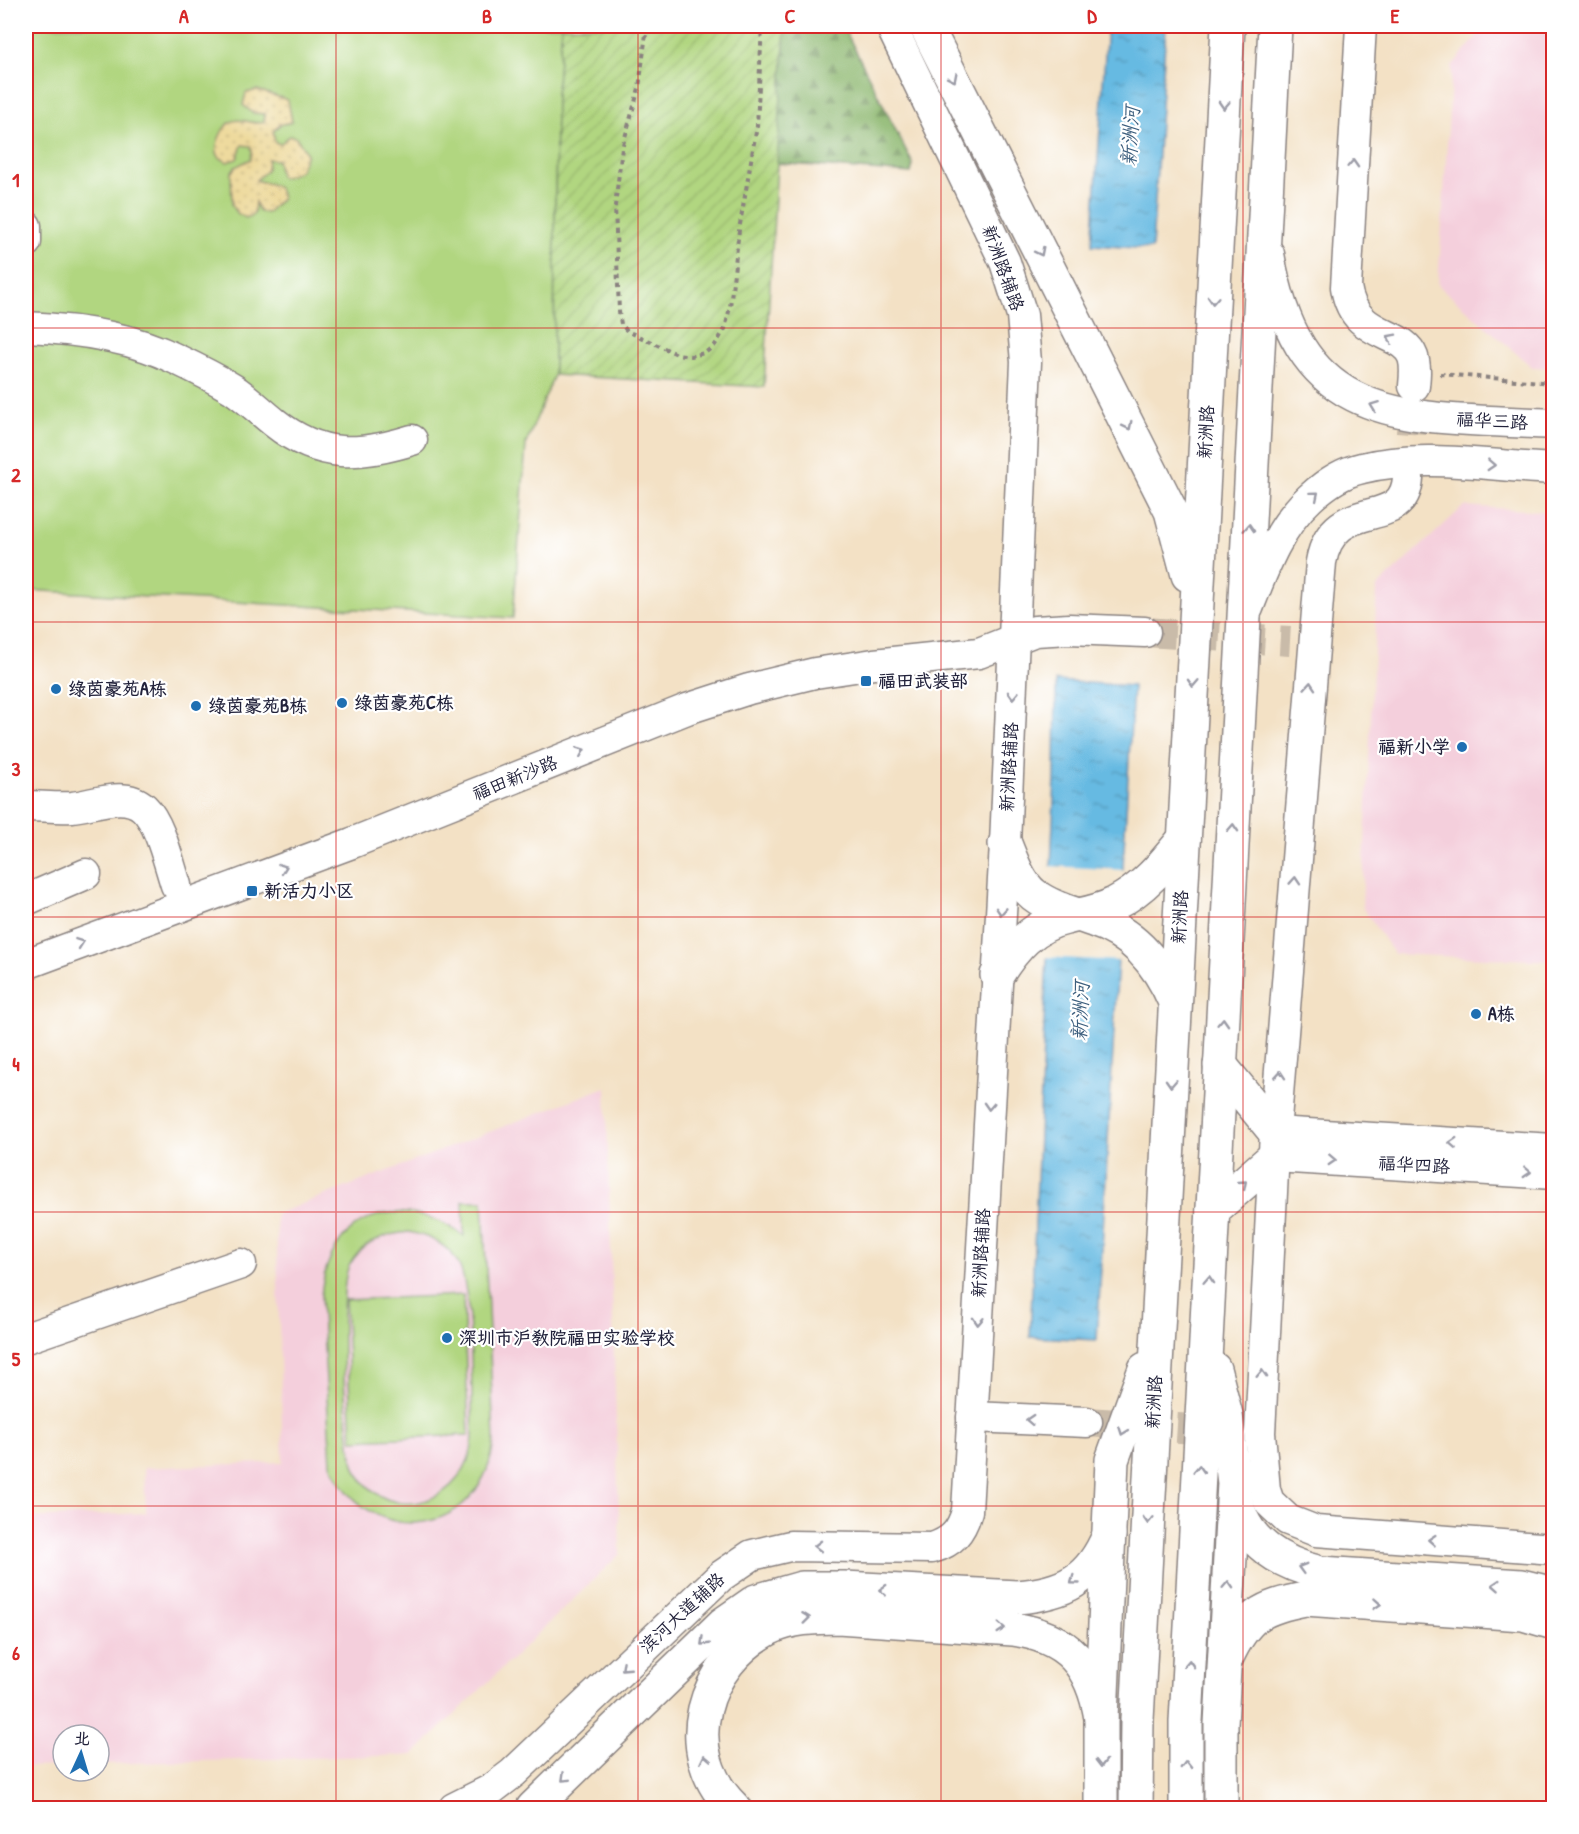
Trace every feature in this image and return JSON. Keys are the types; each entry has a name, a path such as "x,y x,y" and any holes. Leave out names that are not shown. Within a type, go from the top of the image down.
{"main road":[{"path":"926,26 1171,511 1186,562 1196,625"},
{"path":"1216,26 1226,63"},
{"name":"新洲路","path":"1136,1809 1137,1720 1228,26"},
{"path":"1186,1809 1186,1722 1275,26"},
{"path":"1273,63 1287,26"},
{"path":"997,975 1019,944 1047,924 1095,912 1126,898 1151,878 1184,839"},
{"path":"1005,844 1022,881 1034,895 1124,935 1153,962 1175,1004"},
{"path":"1213,1210 1274,1145 1220,1065"},
{"path":"1101,1809 1101,1718 1112,1460 1157,1336"},
{"path":"1206,1338 1226,1415 1233,1483 1239,1515 1252,1536 1271,1553 1295,1567 1322,1573 1521,1586 1554,1594"},
{"path":"1221,1809 1221,1724 1233,1483"},
{"path":"533,1809 723,1624 756,1601 787,1591 821,1587 1017,1597 1045,1594 1068,1586 1087,1572 1100,1556 1109,1535"},
{"path":"1224,1664 1236,1638 1252,1617 1275,1604 1305,1599 1523,1614 1554,1623"},
{"path":"734,1809 714,1781 705,1757 703,1723 708,1696 719,1673 738,1652 759,1635 791,1621 838,1617 1013,1629 1040,1634 1060,1644 1083,1667 1095,1687 1101,1718"}],"street":[{"name":"新洲路辅路","path":"891,26 995,238 1015,290 1022,315 1026,387 1016,637 967,1511 956,1535"},
{"path":"1361,26 1346,278 1348,297 1357,315 1366,324 1409,350 1414,379"},
{"path":"26,226 26,242"},
{"name":"福华三路","path":"1264,231 1273,281 1287,320 1308,357 1329,383 1358,400 1388,411 1431,417 1554,424"},
{"path":"26,327 76,332 124,341 174,358 232,388 276,424 315,448 370,450 412,440"},
{"path":"1244,617 1277,541 1309,499 1329,483 1360,468 1395,462 1432,462 1554,469"},
{"path":"1408,478 1404,495 1389,510 1350,519 1332,532 1321,562 1302,642 1274,1145 1253,1432 1269,1502 1277,1512 1302,1527 1334,1533 1554,1550"},
{"name":"福田新沙路","path":"26,964 352,843 687,709 749,688 815,673 904,660 979,653 1016,637 1054,629 1145,632"},
{"name":"福田新沙路","path":"26,942 344,823 678,692 744,669 809,656 924,640 980,634 1016,637"},
{"path":"26,806 72,807 116,800 130,801 144,807 154,822 176,885"},
{"path":"26,900 86,874"},
{"name":"福华四路","path":"1274,1145 1554,1149"},
{"name":"福华四路","path":"1274,1145 1554,1174"},
{"path":"26,1338 241,1264"},
{"path":"972,1417 1087,1422"},
{"name":"滨河大道辅路","path":"454,1809 492,1789 513,1773 721,1576 752,1555 768,1549 801,1546 932,1548 946,1544 956,1535"}],"path":[{"path":"646,26 639,88 622,148 615,206 619,312 621,324 636,337 677,354 691,356 705,353 715,345 724,329 730,307 739,230 757,126 762,26"},
{"path":"1414,379 1554,383"}],"shaded area":[{"path":"1486,26 1553,26 1553,368 1532,367 1438,285 1452,66"},
{"name":"福新小学","path":"1464,506 1553,512 1553,961 1394,954 1362,907 1377,587"},
{"name":"深圳市沪教院福田实验学校","path":"606,1087 620,1554 413,1755 111,1764 111,1723 51,1723 51,1766 26,1767 26,1518 146,1513 144,1468 283,1462 276,1214"}],"green space":[{"path":"26,26 562,26 556,96 554,375 526,444 513,618 26,590"},
{"path":"562,26 785,26 764,387 554,375 556,96"},
{"path":"785,26 843,26 913,164 911,173 776,163"},
{"path":"463,1201 483,1201 494,1439 486,1472 470,1497 448,1514 423,1522 397,1521 371,1512 349,1493 331,1464 321,1296 327,1268 337,1245 352,1229 371,1218 392,1213 416,1214 440,1222 464,1236","holes":["409,1232 437,1242 449,1251 458,1263 463,1277 471,1347 473,1438 468,1460 458,1478 443,1492 426,1500 407,1503 389,1500 372,1490 357,1472 352,1458 344,1369 343,1304 349,1266 360,1251 382,1237"]},
{"path":"463,1295 469,1435 352,1440 345,1300"}],"sand":[{"path":"257,90 288,100 292,122 279,125 273,132 275,142 280,144 289,136 296,137 307,154 300,171 283,178 280,176 277,160 268,159 267,170 256,180 276,186 282,198 267,213 260,212 255,202 254,214 246,218 238,214 232,205 231,173 235,167 251,159 252,150 250,146 242,145 237,159 227,162 219,157 216,148 229,123 240,120 264,122 265,114 253,113 243,105 246,93"}],"water":[{"name":"新洲河","path":"1107,26 1166,26 1152,249 1092,245"},
{"name":"新洲河","path":"1056,681 1133,686 1097,1340 1030,1337 1055,777"}],"pier":[{"path":"1048,866 1126,870 1121,961 1044,957"}],"tunnel":[{"path":"1408,478 1414,388"},
{"path":"1145,632 1290,641"},
{"path":"1087,1422 1225,1431"}],"place":[{"name":"福田武装部","path":"866,681"},
{"name":"绿茵豪苑A栋","path":"56,689"},
{"name":"绿茵豪苑C栋","path":"342,703"},
{"name":"绿茵豪苑B栋","path":"196,706"},
{"name":"福新小学","path":"1462,747"},
{"name":"新活力小区","path":"252,891"},
{"name":"A栋","path":"1476,1014"},
{"name":"深圳市沪教院福田实验学校","path":"447,1338"}]}
